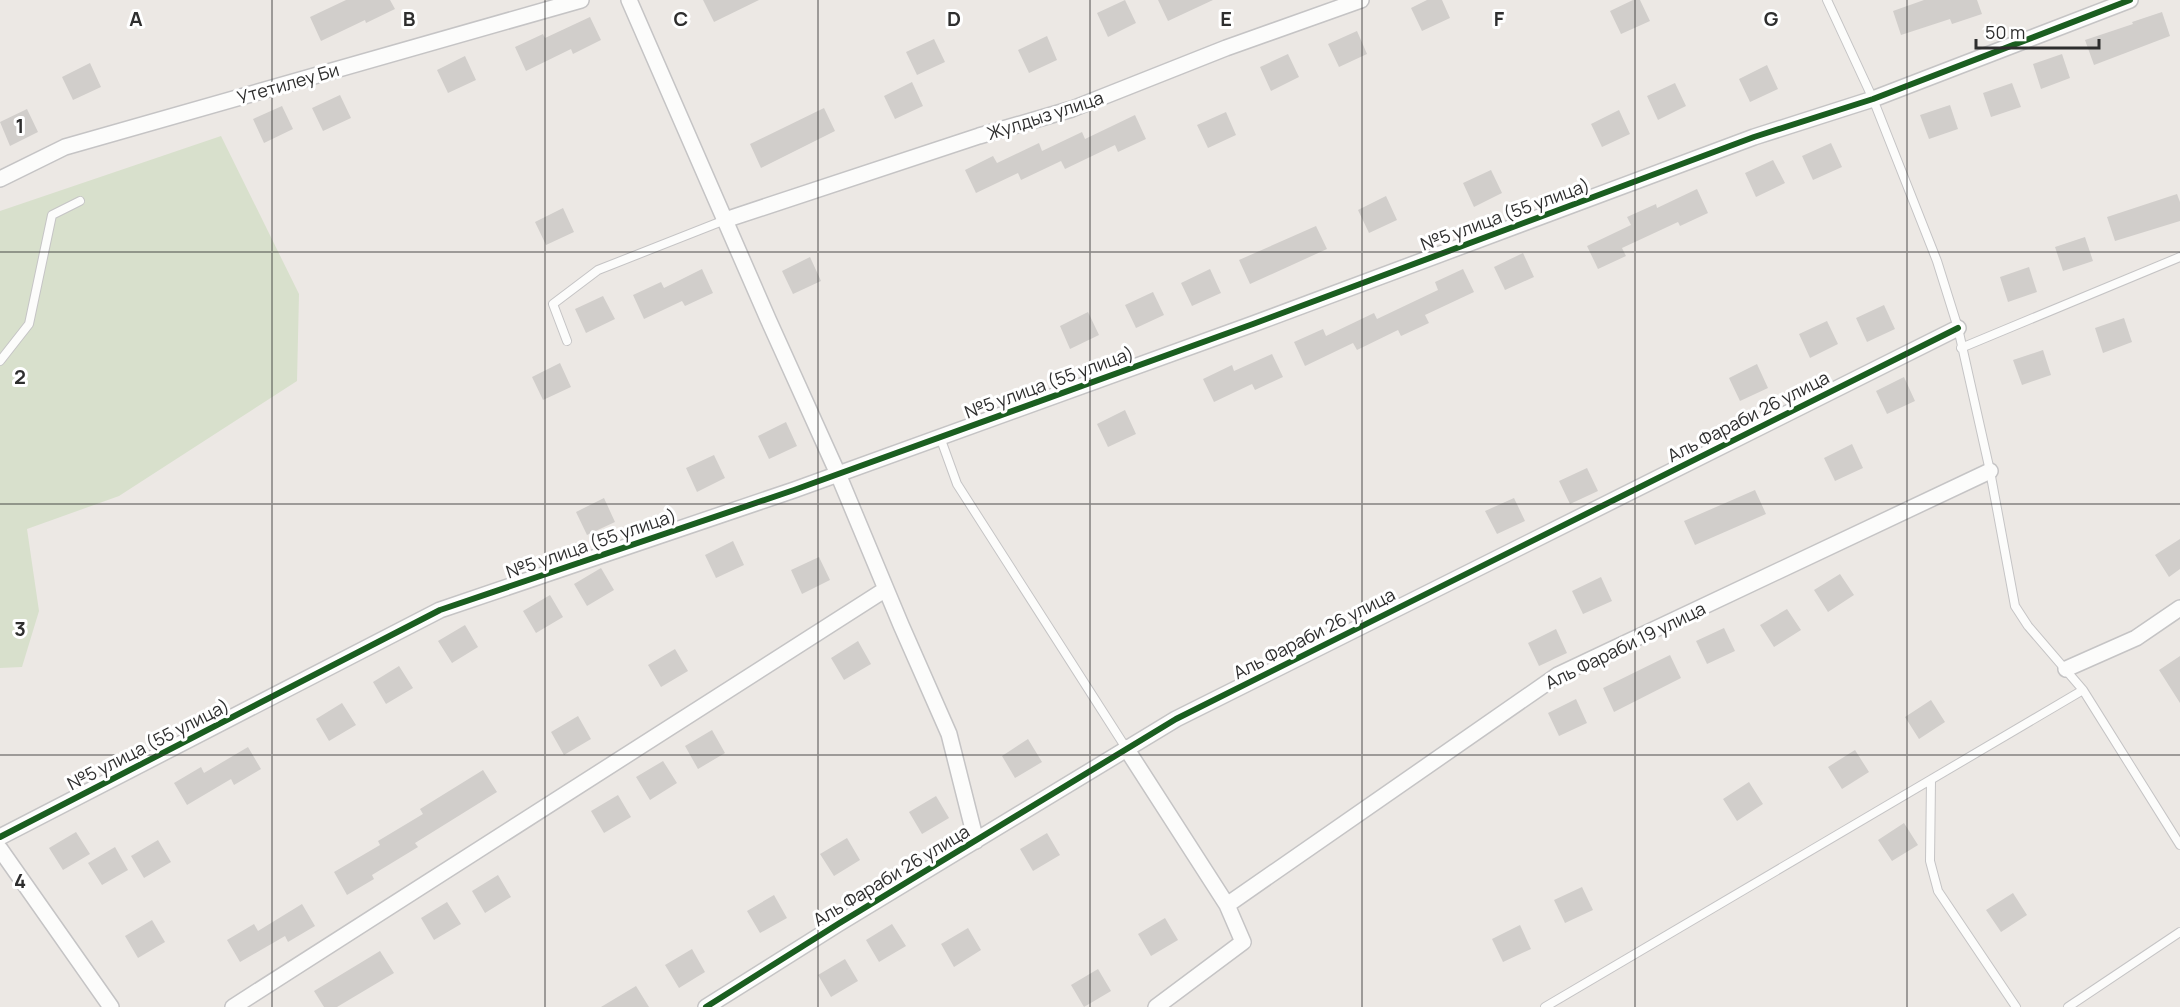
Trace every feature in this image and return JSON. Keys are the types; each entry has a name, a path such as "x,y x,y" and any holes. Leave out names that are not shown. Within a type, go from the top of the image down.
{"street":[{"name":"Утетилеу Би","path":"0,179 65,147 581,0"},
{"path":"629,0 838,474 949,734 976,841"},
{"name":"Жулдыз улица","path":"725,220 979,136 1072,109 1226,48 1361,0"},
{"name":"№5 улица (55 улица)","path":"0,837 440,610 838,474 1264,320 1754,137 1873,99 2130,0"},
{"name":"Аль Фараби 26 улица","path":"706,1007 1126,748 1186,714 1958,328"},
{"name":"Аль Фараби 19 улица","path":"1227,905 1558,675 1990,471"},
{"path":"233,1007 886,589"},
{"path":"2066,669 2136,638 2180,608"},
{"path":"1126,748 1227,905 1243,942 1156,1007"},
{"path":"0,849 111,1007"}],"lane":[{"path":"1827,0 1873,99 1937,261 1958,328 1990,471 2015,606 2028,626 2083,690 2180,845"},
{"path":"0,361 29,324 52,215 80,201"},
{"path":"567,341 553,304 598,270 725,220"},
{"path":"1961,348 2180,257"},
{"path":"940,437 957,484 1126,748"},
{"path":"1545,1007 2083,690"},
{"path":"1931,780 1930,861 1938,891 2016,1007"},
{"path":"2068,1007 2180,932"}],"green space":[{"path":"221,136 299,294 297,381 119,496 27,529 39,611 22,667 0,668 0,211"}],"building":[{"path":"346,0 390,0 395,9 366,23 365,20 321,41 310,17"},
{"path":"703,0 759,0 714,22"},
{"path":"1125,0 1136,23 1108,37 1097,13"},
{"path":"1158,0 1213,0 1168,21"},
{"path":"1427,0 1442,0 1450,18 1422,31 1411,8"},
{"path":"1633,0 1640,0 1650,21 1621,34 1610,11"},
{"path":"1924,0 1977,0 1982,14 1952,24 1950,19 1901,35 1893,11"},
{"path":"2162,12 2170,36 2094,65 2085,40"},
{"path":"590,17 601,40 573,54 571,49 526,71 515,47 543,34 545,38"},
{"path":"1357,31 1367,54 1339,67 1328,44"},
{"path":"1047,36 1057,60 1029,73 1018,50"},
{"path":"934,39 945,62 917,75 906,52"},
{"path":"1288,54 1299,77 1271,91 1260,67"},
{"path":"2062,54 2070,78 2041,89 2033,64"},
{"path":"465,56 476,80 448,93 437,70"},
{"path":"90,63 101,87 73,100 62,77"},
{"path":"1767,65 1778,89 1750,102 1739,79"},
{"path":"912,82 923,106 895,119 884,96"},
{"path":"1675,83 1686,106 1658,120 1647,96"},
{"path":"2012,83 2021,107 1991,117 1983,93"},
{"path":"340,95 351,118 323,131 312,108"},
{"path":"1950,105 1958,129 1929,139 1920,115"},
{"path":"282,106 293,129 264,143 253,119"},
{"path":"824,108 835,131 761,168 750,144"},
{"path":"27,109 38,132 10,146 0,122"},
{"path":"1619,110 1630,134 1602,147 1591,124"},
{"path":"1226,112 1236,135 1208,148 1197,125"},
{"path":"1135,115 1146,139 1118,152 1115,145 1065,169 1061,161 1021,180 1018,173 976,193 965,170 993,156 997,163 1039,143 1042,151 1082,132 1085,139"},
{"path":"1831,143 1842,167 1813,180 1802,156"},
{"path":"1773,160 1785,183 1756,197 1745,173"},
{"path":"1491,170 1502,193 1474,207 1463,183"},
{"path":"1697,189 1708,213 1680,226 1678,222 1622,248 1626,256 1598,269 1587,246 1631,225 1627,217 1656,204 1657,208"},
{"path":"2177,194 2180,202 2180,221 2115,241 2107,217"},
{"path":"1386,196 1397,220 1369,233 1358,210"},
{"path":"563,208 574,232 546,245 535,222"},
{"path":"1316,226 1327,249 1250,284 1239,260"},
{"path":"2085,237 2093,261 2063,271 2055,247"},
{"path":"1523,253 1534,277 1505,290 1494,267"},
{"path":"810,257 821,281 793,294 782,271"},
{"path":"2029,267 2037,292 2008,302 2000,277"},
{"path":"702,269 713,293 685,306 682,301 644,319 633,295 661,282 664,288"},
{"path":"1210,269 1221,293 1192,306 1181,283"},
{"path":"1463,269 1474,292 1425,315 1429,323 1401,336 1398,330 1357,350 1353,343 1305,366 1294,342 1323,329 1326,336 1374,313 1377,319 1438,290 1435,282"},
{"path":"1153,292 1164,315 1136,328 1125,305"},
{"path":"603,296 615,319 586,333 575,309"},
{"path":"1884,305 1895,329 1867,342 1856,318"},
{"path":"1088,312 1099,335 1070,349 1060,326"},
{"path":"2124,318 2132,342 2103,353 2095,328"},
{"path":"1827,321 1838,344 1810,358 1799,334"},
{"path":"2043,350 2051,375 2022,385 2013,360"},
{"path":"1272,354 1283,377 1255,390 1252,384 1214,402 1203,379 1232,365 1234,371"},
{"path":"560,363 571,387 543,400 532,377"},
{"path":"1757,364 1768,388 1740,401 1729,378"},
{"path":"1904,377 1915,401 1887,414 1876,391"},
{"path":"1125,410 1136,434 1108,447 1097,424"},
{"path":"786,422 797,446 769,459 758,436"},
{"path":"1852,444 1863,468 1835,481 1824,458"},
{"path":"714,455 725,478 697,492 686,468"},
{"path":"1587,468 1598,491 1570,504 1559,481"},
{"path":"1755,490 1766,514 1695,545 1684,521"},
{"path":"604,498 615,522 587,535 576,512"},
{"path":"1514,498 1525,521 1497,534 1485,511"},
{"path":"2180,539 2180,569 2169,577 2155,555"},
{"path":"733,541 744,565 716,578 705,555"},
{"path":"819,557 830,580 802,594 791,570"},
{"path":"601,568 614,590 587,606 574,584"},
{"path":"1840,574 1854,595 1828,612 1814,590"},
{"path":"1601,577 1612,601 1583,614 1572,591"},
{"path":"550,595 563,617 536,633 523,611"},
{"path":"1787,609 1801,630 1774,647 1760,625"},
{"path":"465,625 478,647 452,663 438,641"},
{"path":"1724,628 1735,651 1707,664 1696,641"},
{"path":"1556,629 1567,653 1539,666 1528,643"},
{"path":"858,641 871,664 844,680 831,658"},
{"path":"675,649 688,671 661,687 648,665"},
{"path":"1670,655 1681,678 1614,712 1603,688"},
{"path":"2180,656 2180,703 2159,670"},
{"path":"399,666 413,688 386,704 373,682"},
{"path":"1576,699 1587,723 1559,736 1548,713"},
{"path":"1931,700 1945,722 1919,739 1905,717"},
{"path":"342,703 356,725 329,741 316,719"},
{"path":"578,716 591,739 564,755 551,732"},
{"path":"712,730 725,753 698,769 685,746"},
{"path":"1028,739 1042,762 1015,778 1002,756"},
{"path":"248,747 261,769 234,785 231,779 187,805 174,783 201,767 204,773"},
{"path":"1855,750 1869,772 1842,789 1828,767"},
{"path":"663,761 677,783 650,800 636,777"},
{"path":"483,770 497,792 415,843 418,847 372,875 374,879 347,895 334,872 380,845 378,841 423,814 420,809"},
{"path":"1749,782 1763,804 1737,821 1723,799"},
{"path":"618,795 631,817 604,833 591,811"},
{"path":"936,796 949,818 922,834 909,812"},
{"path":"1904,823 1918,845 1892,861 1878,840"},
{"path":"76,832 90,854 63,870 49,848"},
{"path":"1047,833 1060,855 1033,871 1020,849"},
{"path":"847,838 860,860 834,876 820,854"},
{"path":"158,840 171,862 144,878 131,856"},
{"path":"115,847 128,870 102,885 88,863"},
{"path":"498,875 511,897 485,913 472,891"},
{"path":"1582,887 1593,910 1565,923 1554,900"},
{"path":"2013,893 2027,915 2001,932 1986,910"},
{"path":"774,895 787,918 760,933 747,911"},
{"path":"447,902 461,924 434,940 421,918"},
{"path":"302,904 315,926 288,942 285,936 240,962 227,940 254,924 258,931"},
{"path":"1165,918 1178,940 1151,956 1138,934"},
{"path":"152,920 165,942 138,958 125,936"},
{"path":"892,924 906,946 879,962 866,940"},
{"path":"1520,925 1531,949 1503,962 1492,939"},
{"path":"968,928 981,950 954,967 941,944"},
{"path":"692,949 705,972 679,988 665,965"},
{"path":"380,951 394,973 337,1007 324,1007 314,991"},
{"path":"845,959 858,981 831,997 818,975"},
{"path":"1098,969 1111,991 1084,1007 1071,985"},
{"path":"636,986 649,1007 601,1007"}],"cycle path":[{"path":"0,837 440,610 794,490 1253,324 1754,137 1873,99 2130,0"},
{"path":"706,1007 838,924 1176,719 1958,328"}]}
